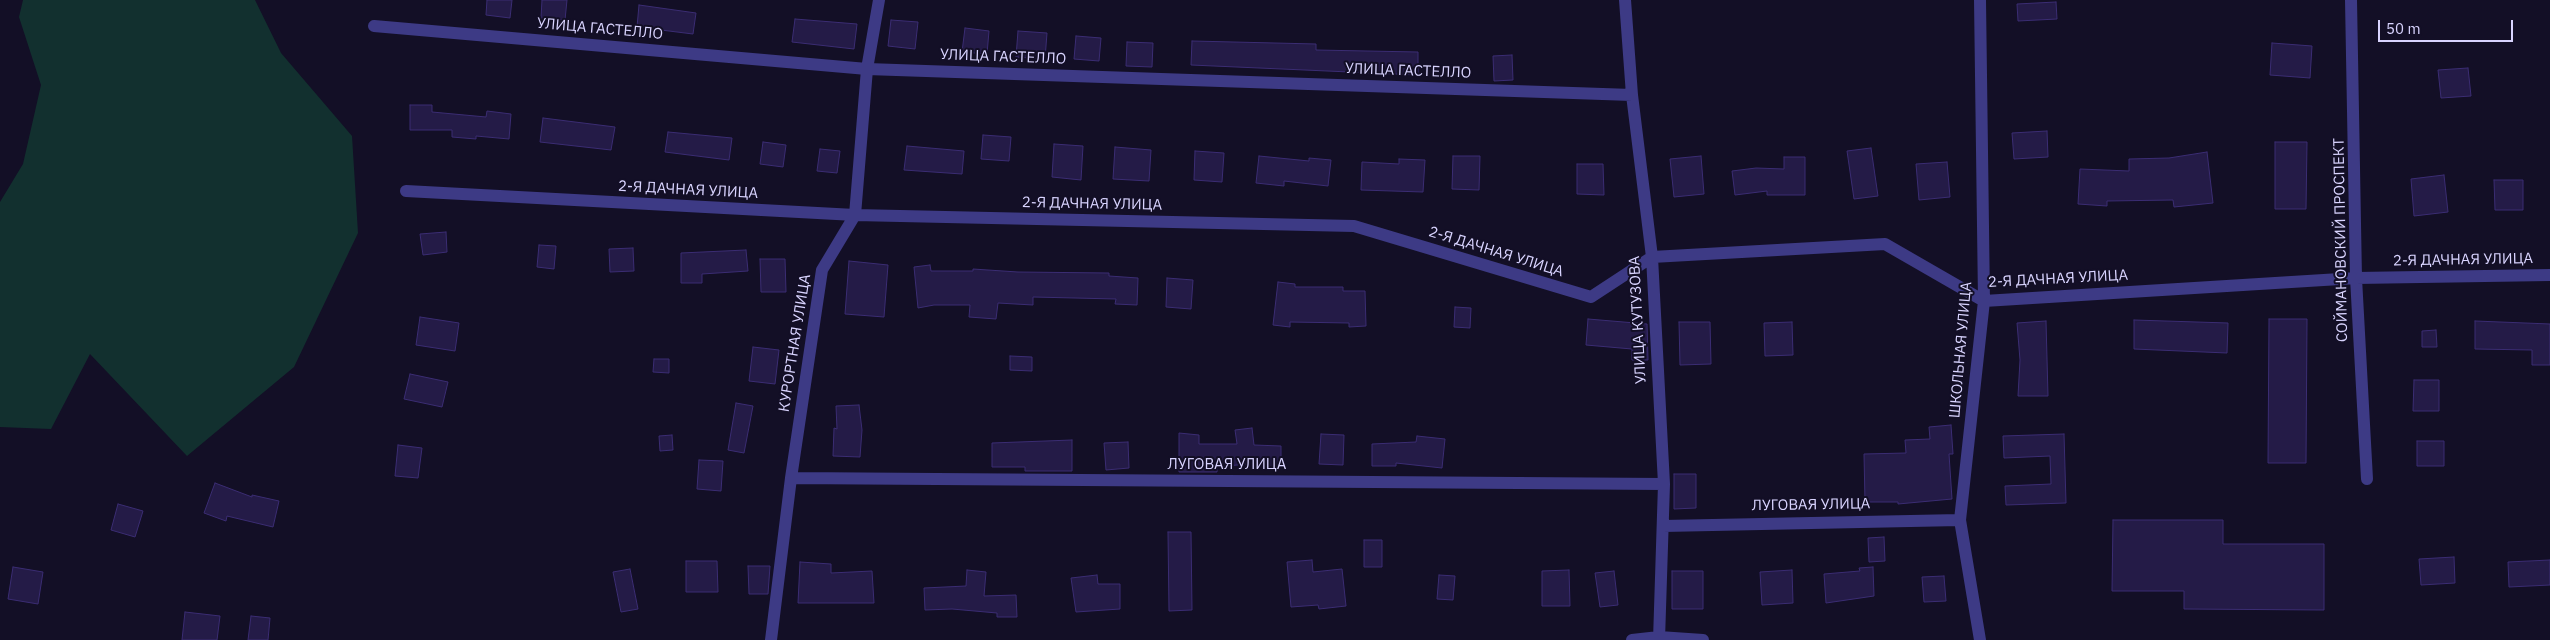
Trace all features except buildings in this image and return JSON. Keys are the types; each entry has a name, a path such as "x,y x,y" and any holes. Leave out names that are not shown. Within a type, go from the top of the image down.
{"street":[{"name":"КУРОРТНАЯ УЛИЦА","path":"771,640 791,478 822,270 856,215 867,68 879,0"},
{"name":"УЛИЦА КУТУЗОВА","path":"1625,0 1632,95 1652,257 1664,484 1659,638"},
{"name":"ШКОЛЬНАЯ УЛИЦА","path":"1980,0 1984,300 1960,520 1980,640"},
{"name":"СОЙМАНОВСКИЙ ПРОСПЕКТ","path":"2351,0 2356,278 2367,479"},
{"name":"УЛИЦА ГАСТЕЛЛО","path":"374,26 867,68 1632,95"},
{"name":"2-Я ДАЧНАЯ УЛИЦА","path":"406,191 856,215 1354,226 1590,297 1652,257 1885,244 1984,300 2356,278 2550,275"},
{"name":"ЛУГОВАЯ УЛИЦА","path":"791,478 1664,484"},
{"name":"ЛУГОВАЯ УЛИЦА","path":"1662,526 1960,520"},
{"path":"1632,640 1659,638 1703,640"}],"green space":[{"path":"23,0 255,0 281,53 352,136 358,233 294,367 187,456 90,354 51,429 0,427 0,202 23,164 41,85 19,17"}]}
